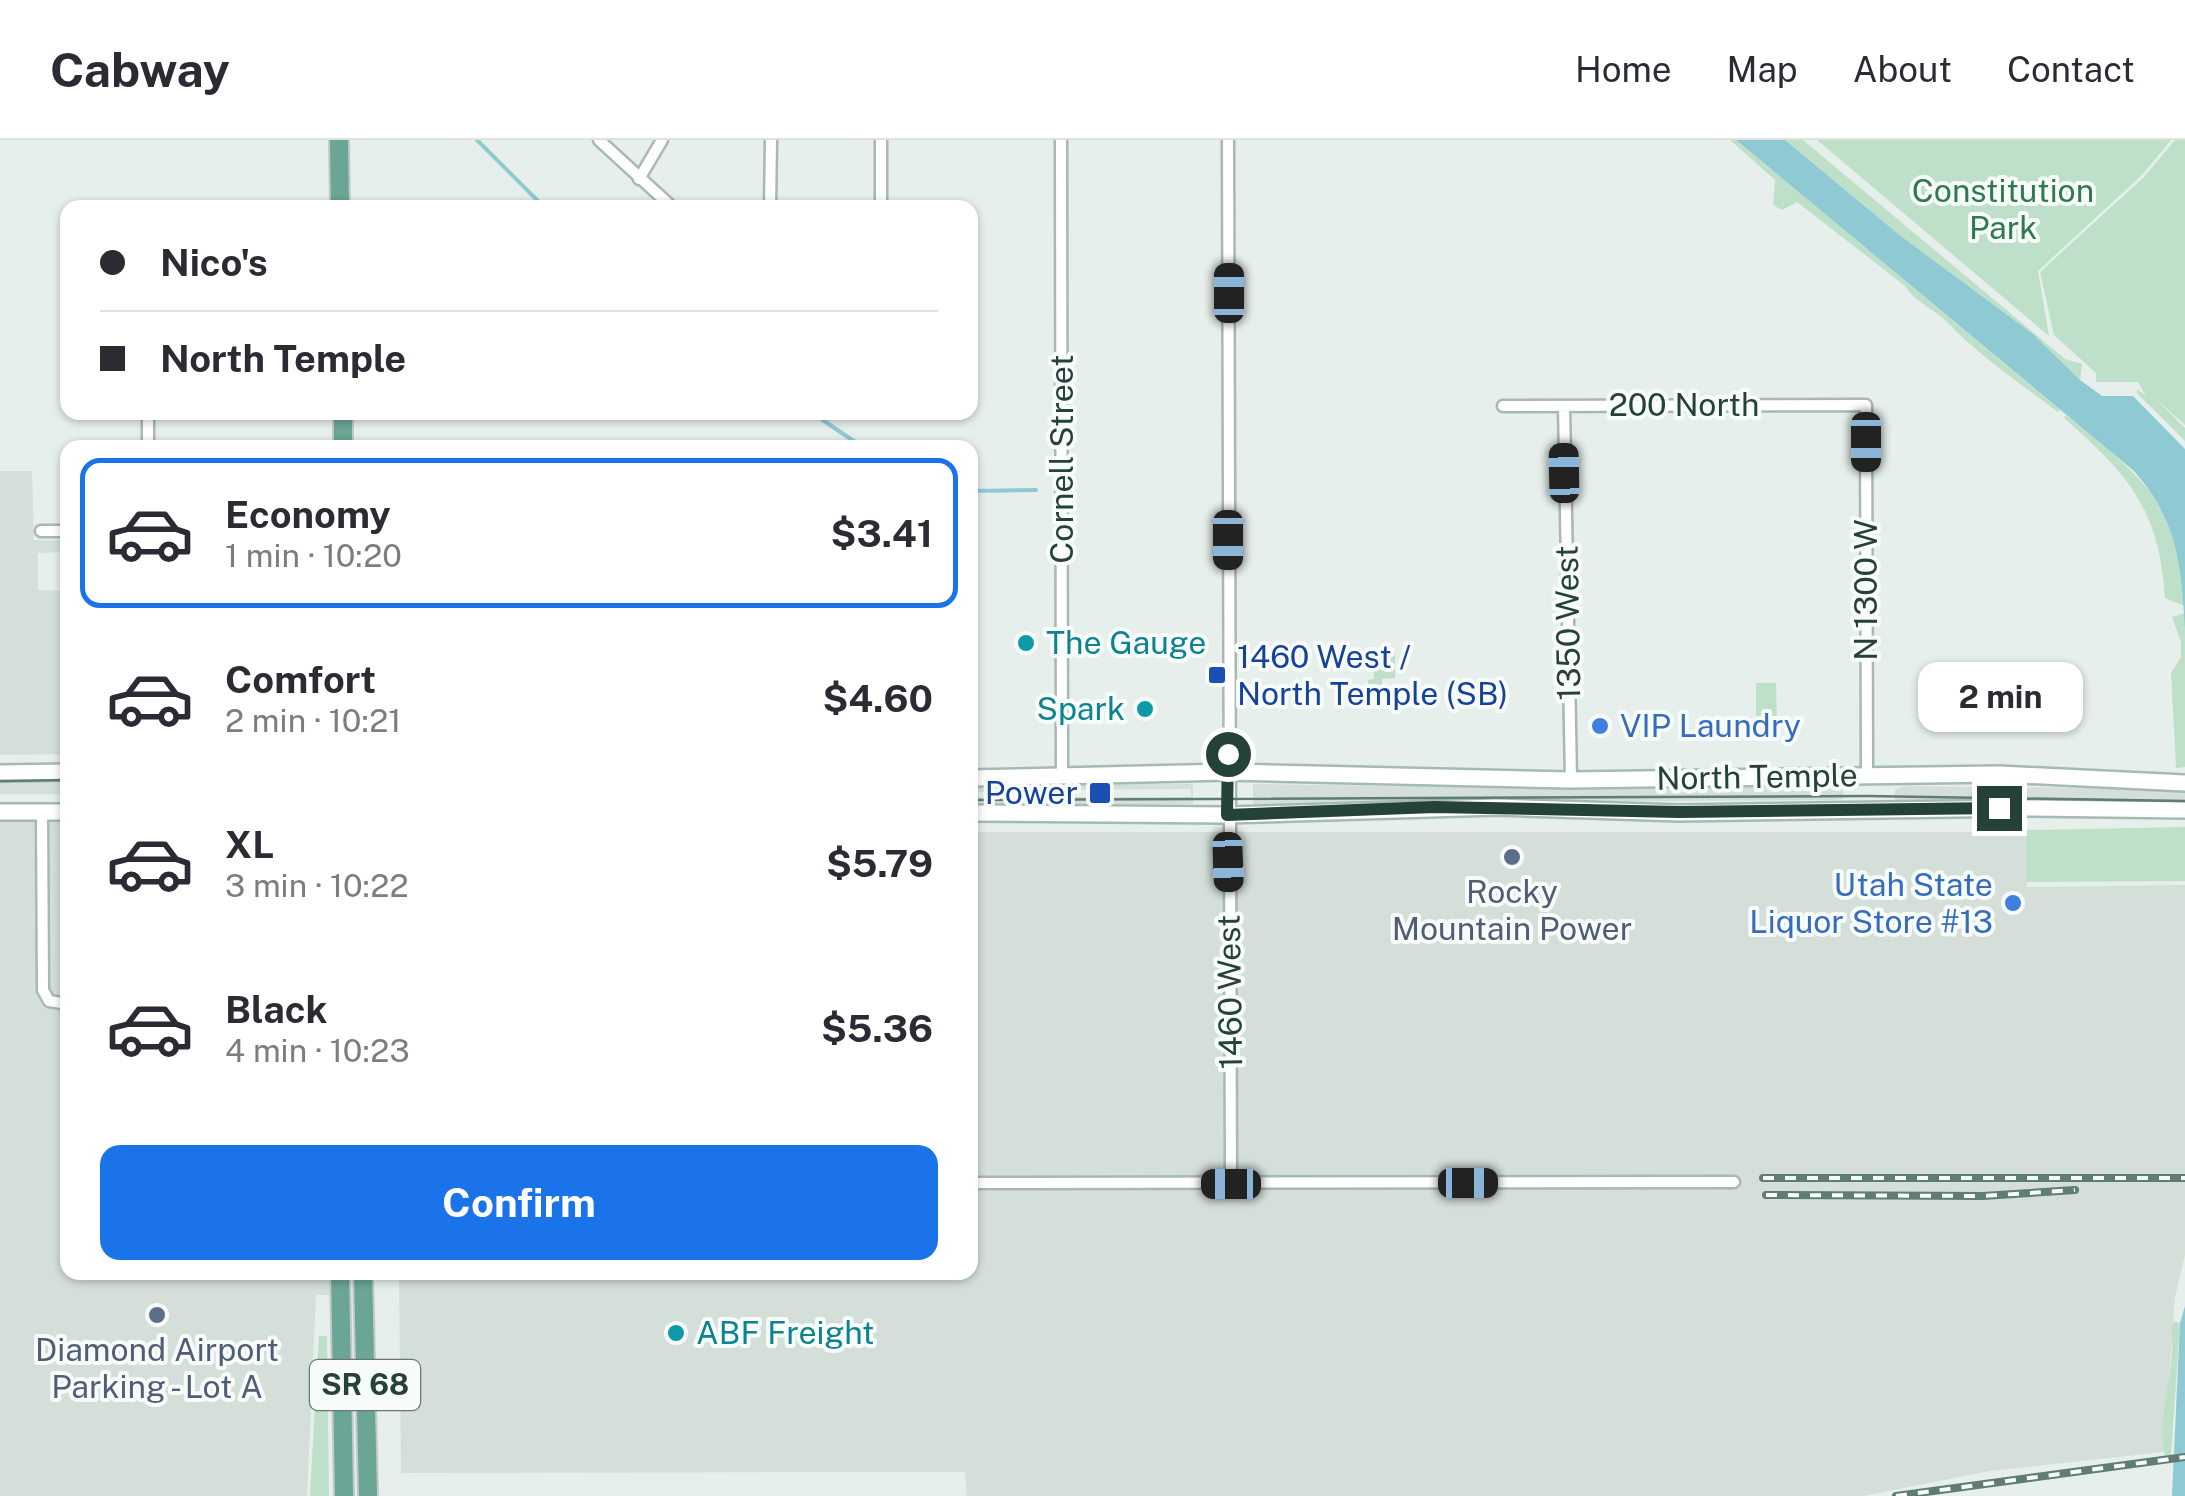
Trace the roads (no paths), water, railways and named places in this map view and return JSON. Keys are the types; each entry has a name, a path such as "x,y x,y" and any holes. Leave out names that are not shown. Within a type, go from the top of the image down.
{"main road":[{"path":"340,140 340,200"},
{"path":"0,772 60,772"},
{"name":"North Temple","path":"978,778 1228,772 1571,780 1999,774 2185,783"},
{"name":"North Temple","path":"978,813 1227,815 1465,807 1680,812 2185,810"},
{"path":"0,812 60,812"},
{"name":"SR 68","path":"340,1280 344,1496"},
{"name":"SR 68","path":"363,1280 368,1496"}],"street":[{"path":"599,140 664,200"},
{"path":"639,179 662,140"},
{"path":"770,140 770,200"},
{"path":"881,140 881,200"},
{"name":"Cornell Street","path":"1061,140 1062,778"},
{"name":"1460 West","path":"1228,140 1231,1184"},
{"name":"200 North","path":"1502,406 1866,405"},
{"name":"N 1300 W","path":"1866,405 1867,774"},
{"name":"1350 West","path":"1564,406 1571,780"},
{"path":"41,531 60,531"},
{"path":"42,812 46,998 60,1002"},
{"path":"978,1183 1734,1182"}],"water":[{"path":"1736,140 1785,140 1902,237 2033,334 2080,380 2102,396 2133,396 2185,449 2185,629 2174,544 2160,508 2134,471"},
{"path":"2185,1306 2185,1496 2172,1496 2180,1323"}],"waterway":[{"path":"477,140 537,200"},
{"path":"823,420 852,440"},
{"path":"978,491 1036,490"}],"tram line":[{"path":"0,781 60,780"},
{"path":"978,800 1867,796 2185,801"}],"railway":[{"path":"1763,1178 2185,1178"},
{"path":"1766,1195 1983,1196 2075,1190"},
{"path":"1896,1496 2185,1457"}],"place":[{"name":"The Gauge","path":"1026,643"},
{"name":"1460 West / North Temple (SB)","path":"1217,675"},
{"name":"Spark","path":"1145,709"},
{"name":"VIP Laundry","path":"1600,726"},
{"name":"Power","path":"1100,793"},
{"name":"Rocky Mountain Power","path":"1512,857"},
{"name":"Utah State Liquor Store #13","path":"2013,903"},
{"name":"Diamond Airport Parking - Lot A","path":"157,1315"},
{"name":"ABF Freight","path":"676,1333"}],"park label":[{"name":"Constitution Park","path":"2003,210"}]}
